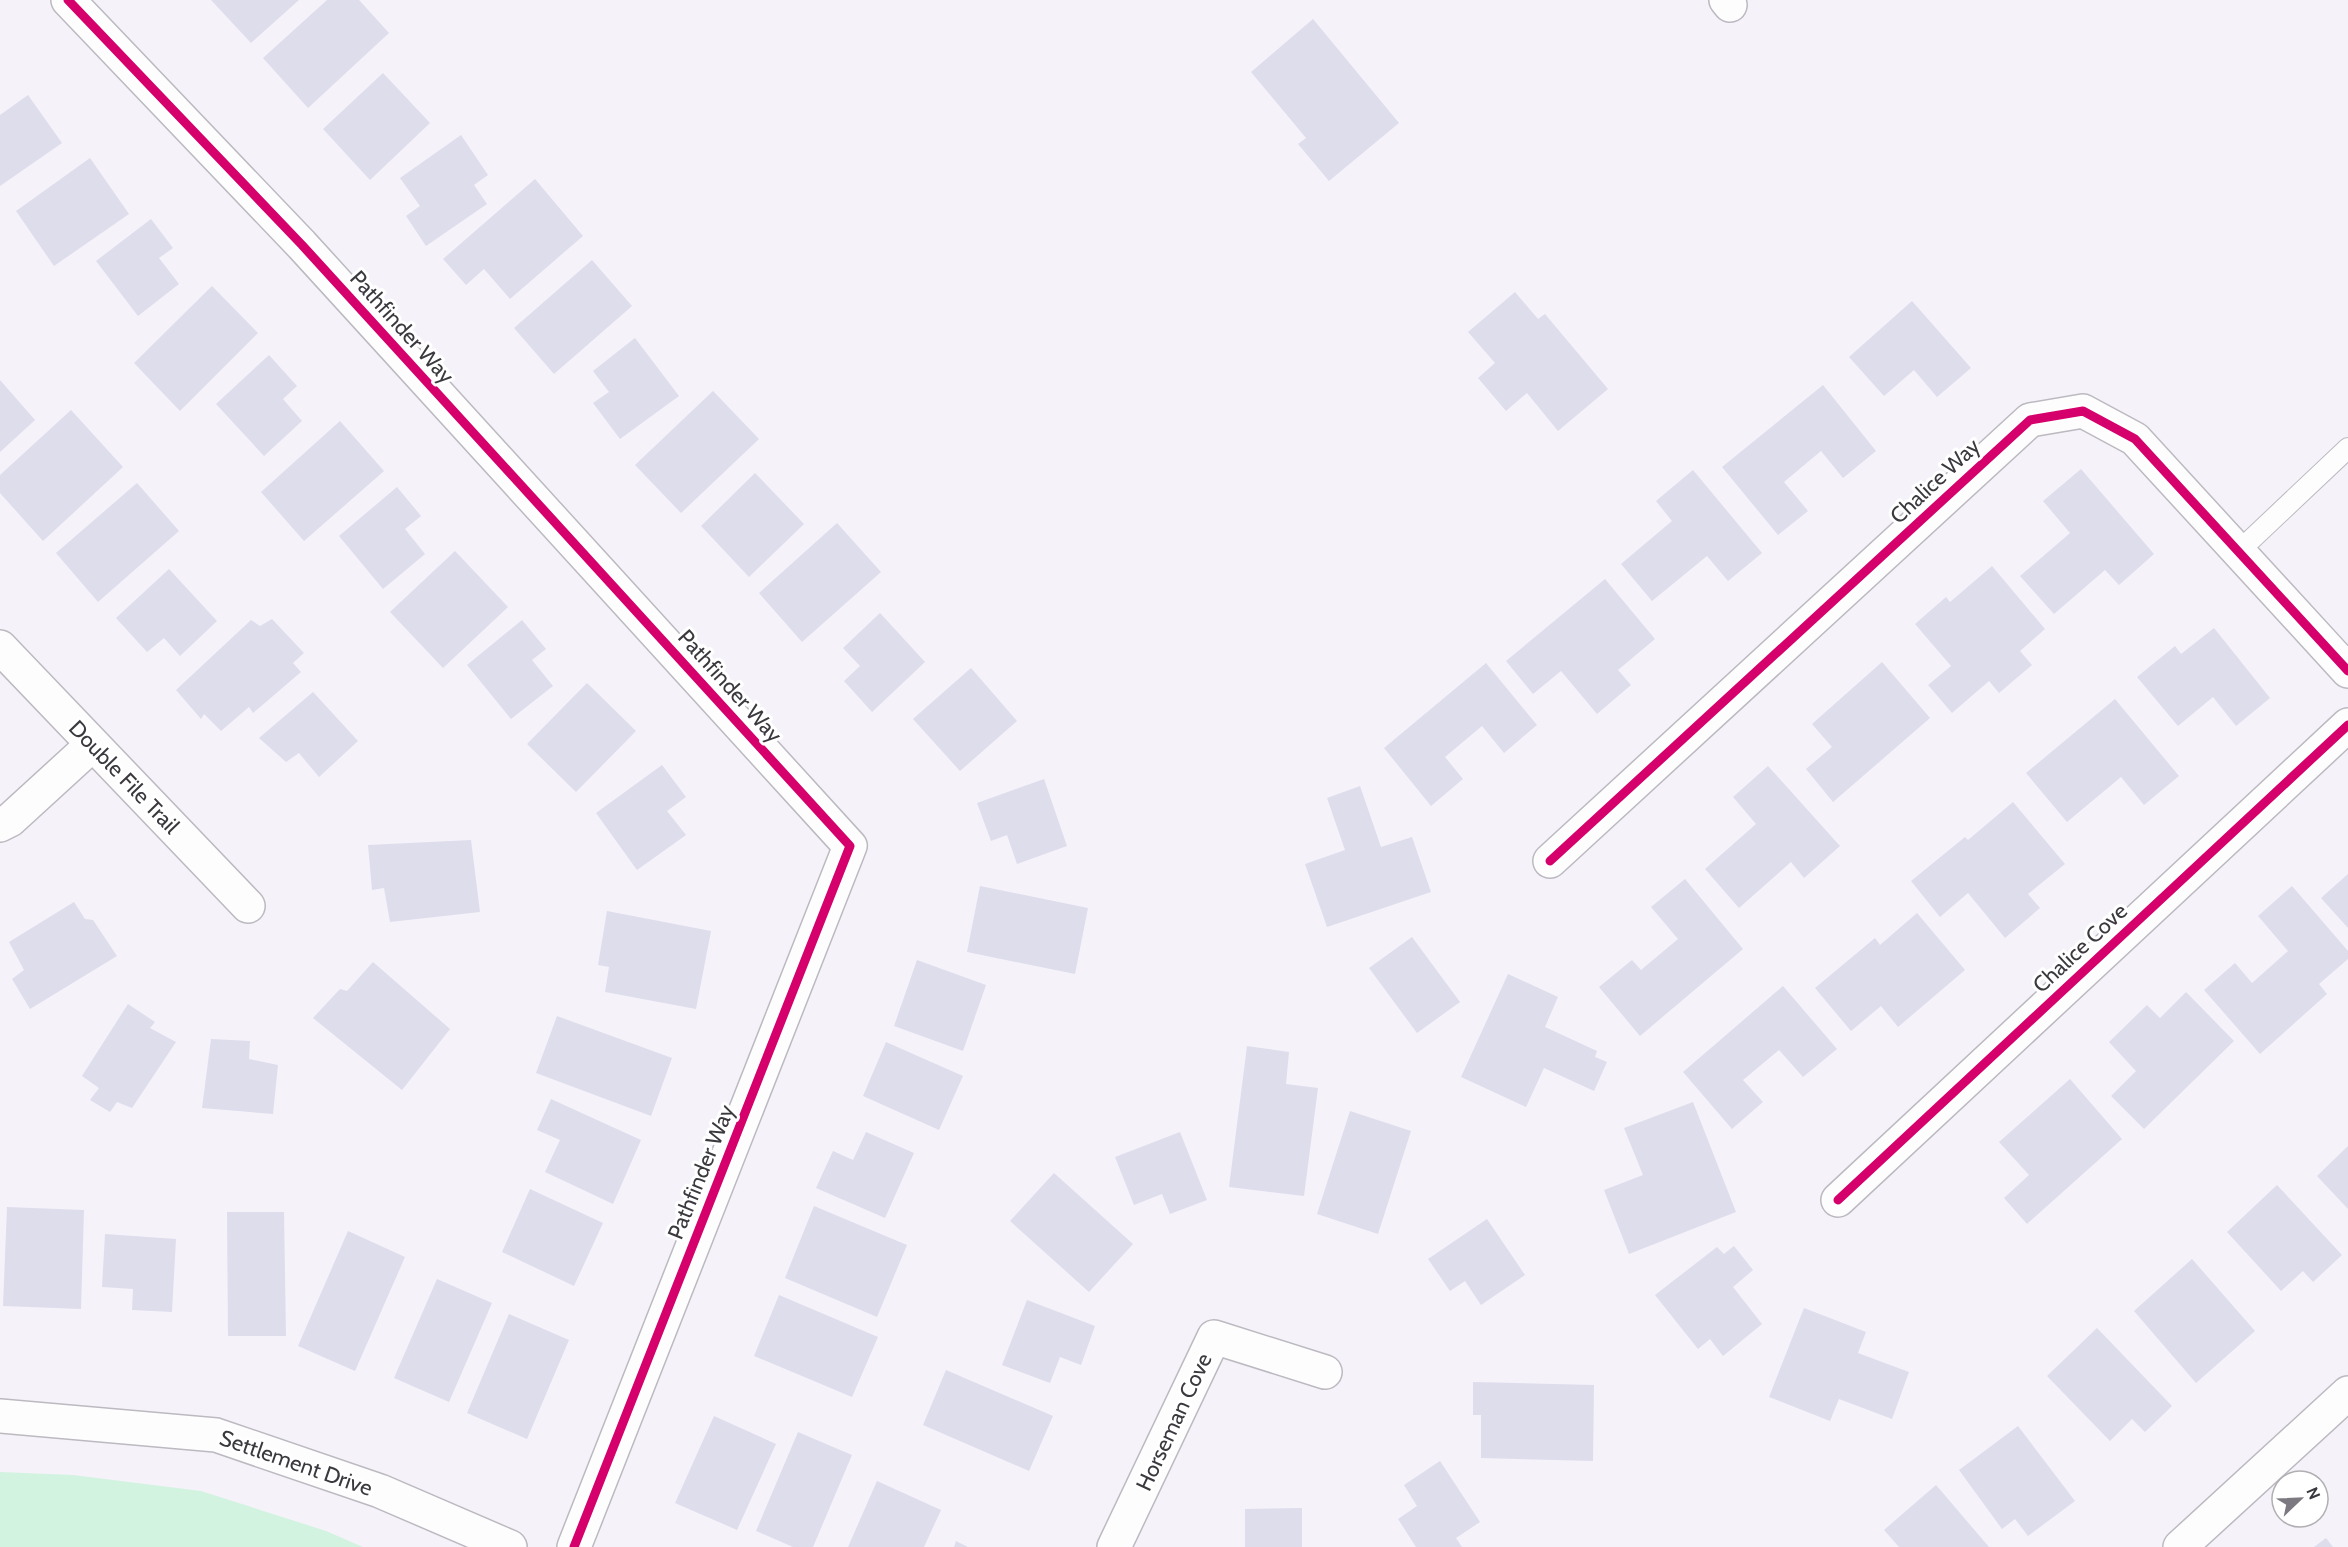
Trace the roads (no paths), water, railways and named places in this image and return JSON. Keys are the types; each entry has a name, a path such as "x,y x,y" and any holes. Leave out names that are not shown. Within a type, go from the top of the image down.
{"street":[{"name":"Pathfinder Way","path":"68,0 302,245 850,846 574,1547"},
{"name":"Chalice Way","path":"1550,861 2030,420 2082,411 2135,439 2348,671"},
{"name":"Double File Trail","path":"0,647 248,906"},
{"name":"Chalice Cove","path":"1838,1200 2348,725"},
{"path":"0,825 10,820 92,745"},
{"name":"Horseman Cove","path":"1114,1547 1214,1337 1325,1372"},
{"path":"2180,1547 2344,1404"},
{"name":"Settlement Drive","path":"0,1416 216,1435 380,1491 510,1547"}],"lane":[{"path":"2238,552 2348,448"}]}
